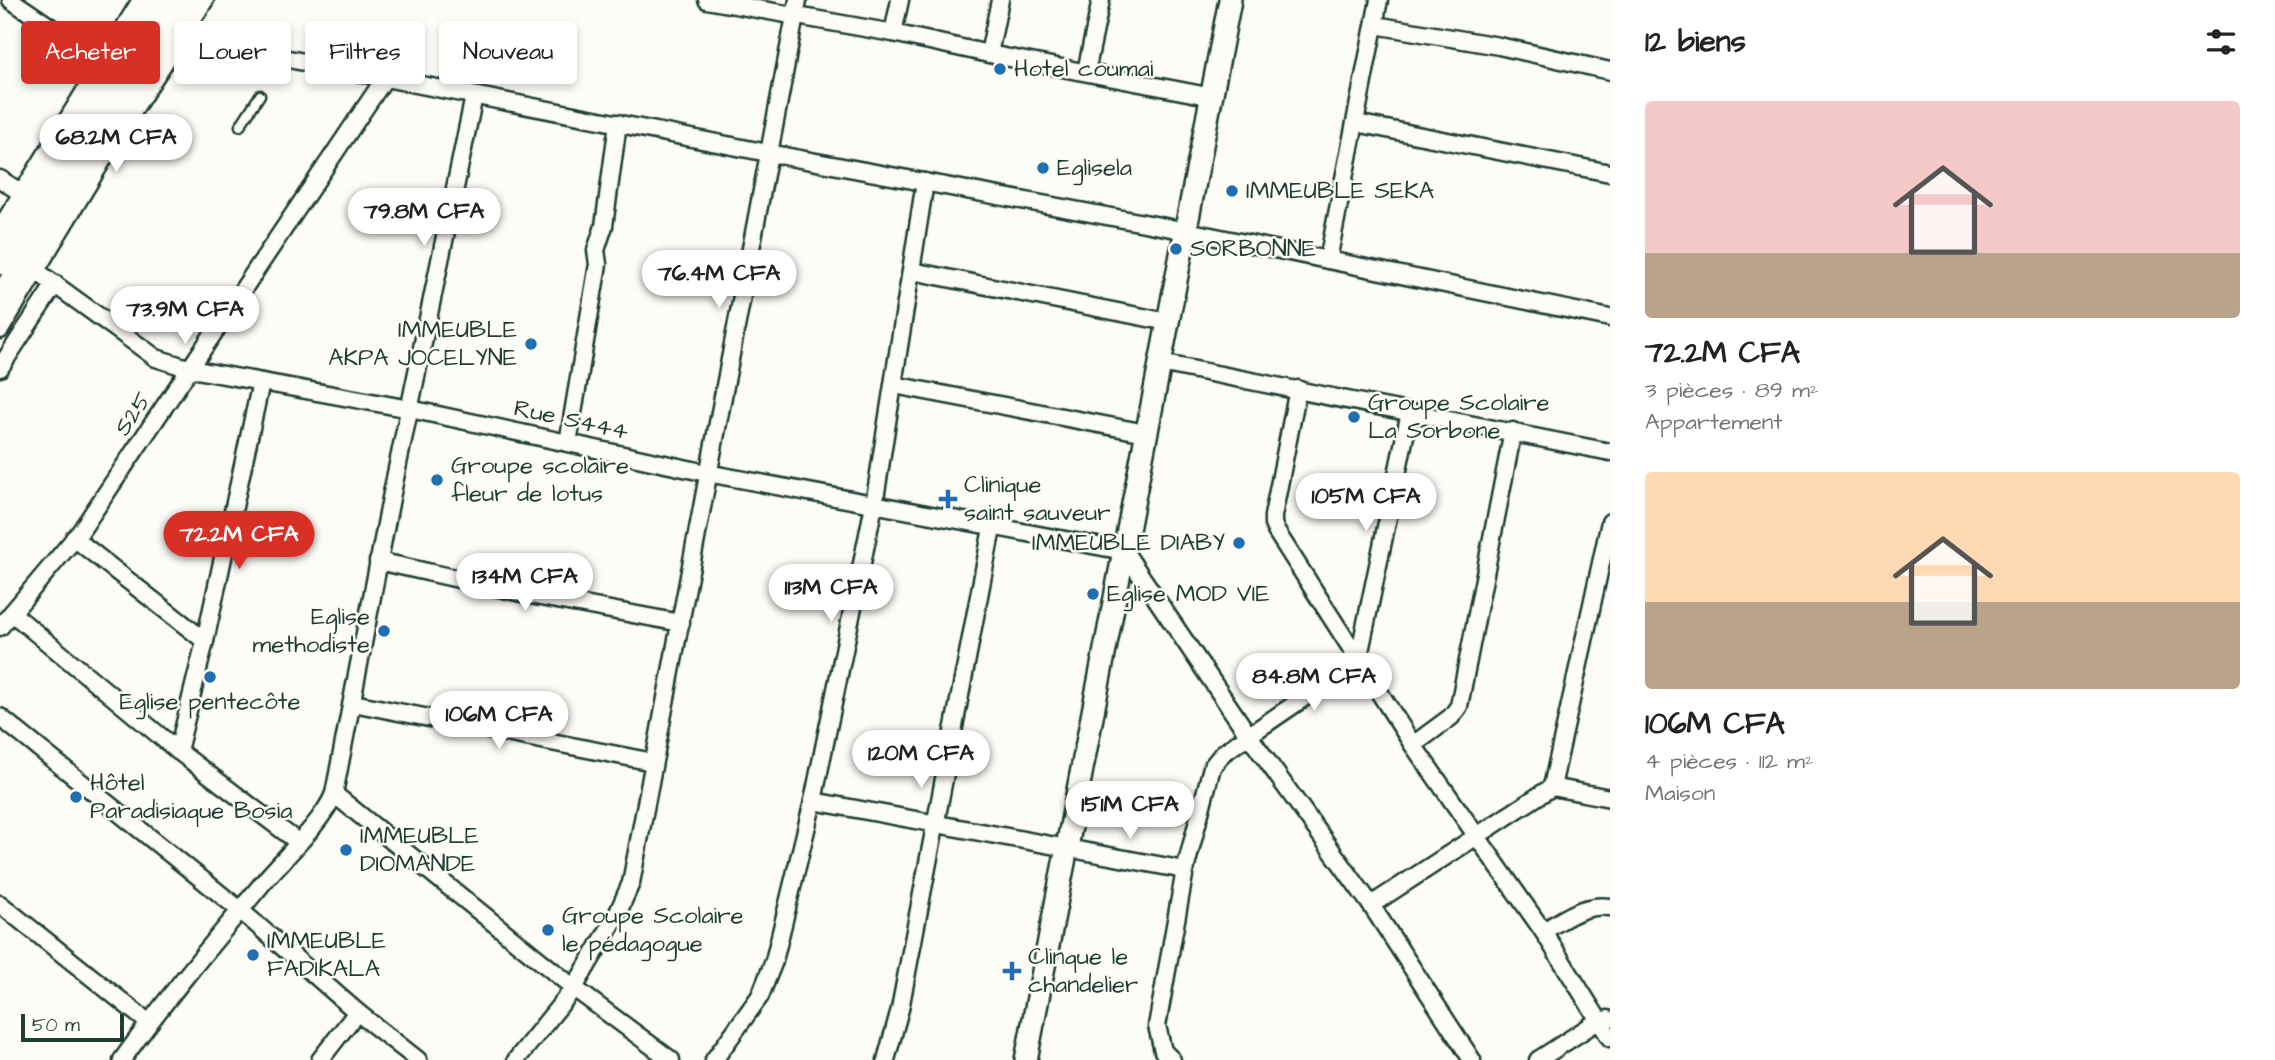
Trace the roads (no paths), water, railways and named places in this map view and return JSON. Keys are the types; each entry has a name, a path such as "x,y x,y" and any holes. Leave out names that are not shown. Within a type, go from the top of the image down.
{"main road":[{"path":"0,261 161,0"},
{"path":"0,303 183,0"}],"street":[{"path":"11,0 42,21"},
{"path":"128,21 141,0"},
{"path":"192,21 205,0"},
{"path":"707,0 893,33 1213,97"},
{"path":"516,1060 574,988 616,917 631,883 798,0"},
{"path":"893,33 900,0"},
{"path":"989,54 1000,0"},
{"path":"1086,72 1101,0"},
{"path":"1026,1060 1230,0"},
{"path":"1328,260 1379,0"},
{"path":"1375,25 1499,46 1610,71"},
{"path":"0,330 174,49"},
{"path":"0,229 89,84"},
{"name":"S25","path":"0,626 74,538 191,369 381,84"},
{"path":"415,84 1187,232 1610,318"},
{"path":"122,1060 240,910 319,818 334,794 378,561 474,96"},
{"path":"1356,122 1610,173"},
{"path":"568,443 598,264 596,250 604,226 618,123"},
{"path":"0,179 23,194"},
{"path":"714,1060 760,996 774,961 813,801 874,505 925,182"},
{"name":"Rue S444","path":"35,270 156,358 191,369 410,409 707,473 1124,551"},
{"path":"912,271 1168,322"},
{"path":"0,368 55,284"},
{"path":"1160,363 1610,452"},
{"path":"178,751 205,641 261,382"},
{"path":"894,385 1146,433"},
{"path":"1298,389 1273,523 1413,745 1604,1020 1610,1038"},
{"path":"1172,1060 1163,1051 1157,1026 1185,870 1212,767 1223,753 1358,661 1410,412"},
{"path":"1413,745 1451,717 1459,706 1513,431"},
{"path":"1370,905 1552,787 1610,522"},
{"path":"886,1060 900,1009 992,528"},
{"path":"74,538 205,641"},
{"path":"1124,551 1250,736 1370,905 1472,1060"},
{"path":"378,561 535,596 681,623"},
{"path":"12,612 178,751 298,842"},
{"path":"353,703 653,762"},
{"path":"0,717 240,910 357,1012 418,1060"},
{"path":"1552,787 1610,798"},
{"path":"334,794 574,988 671,1060"},
{"path":"813,801 1185,870"},
{"path":"0,904 149,1023"},
{"path":"1543,932 1583,908 1597,905 1610,908"},
{"path":"320,1060 357,1012"},
{"path":"1538,1060 1604,1020"}],"lane":[{"path":"240,125 260,95"}],"place":[{"name":"Hotel coumai","path":"1000,69"},
{"name":"Eglisela","path":"1043,168"},
{"name":"IMMEUBLE SEKA","path":"1232,191"},
{"name":"SORBONNE","path":"1176,249"},
{"name":"IMMEUBLE AKPA JOCELYNE","path":"531,344"},
{"name":"Groupe Scolaire La Sorbone","path":"1354,417"},
{"name":"Groupe scolaire fleur de lotus","path":"437,480"},
{"name":"Clinique saint sauveur","path":"948,499"},
{"name":"IMMEUBLE DIABY","path":"1239,543"},
{"name":"Eglise MOD VIE","path":"1093,594"},
{"name":"Eglise methodiste","path":"384,631"},
{"name":"Eglise pentecôte","path":"210,677"},
{"name":"Hôtel Paradisiaque Bosia","path":"76,797"},
{"name":"IMMEUBLE DIOMANDE","path":"346,850"},
{"name":"Groupe Scolaire le pédagogue","path":"548,930"},
{"name":"IMMEUBLE FADIKALA","path":"253,955"},
{"name":"Clinque le chandelier","path":"1012,971"}]}
